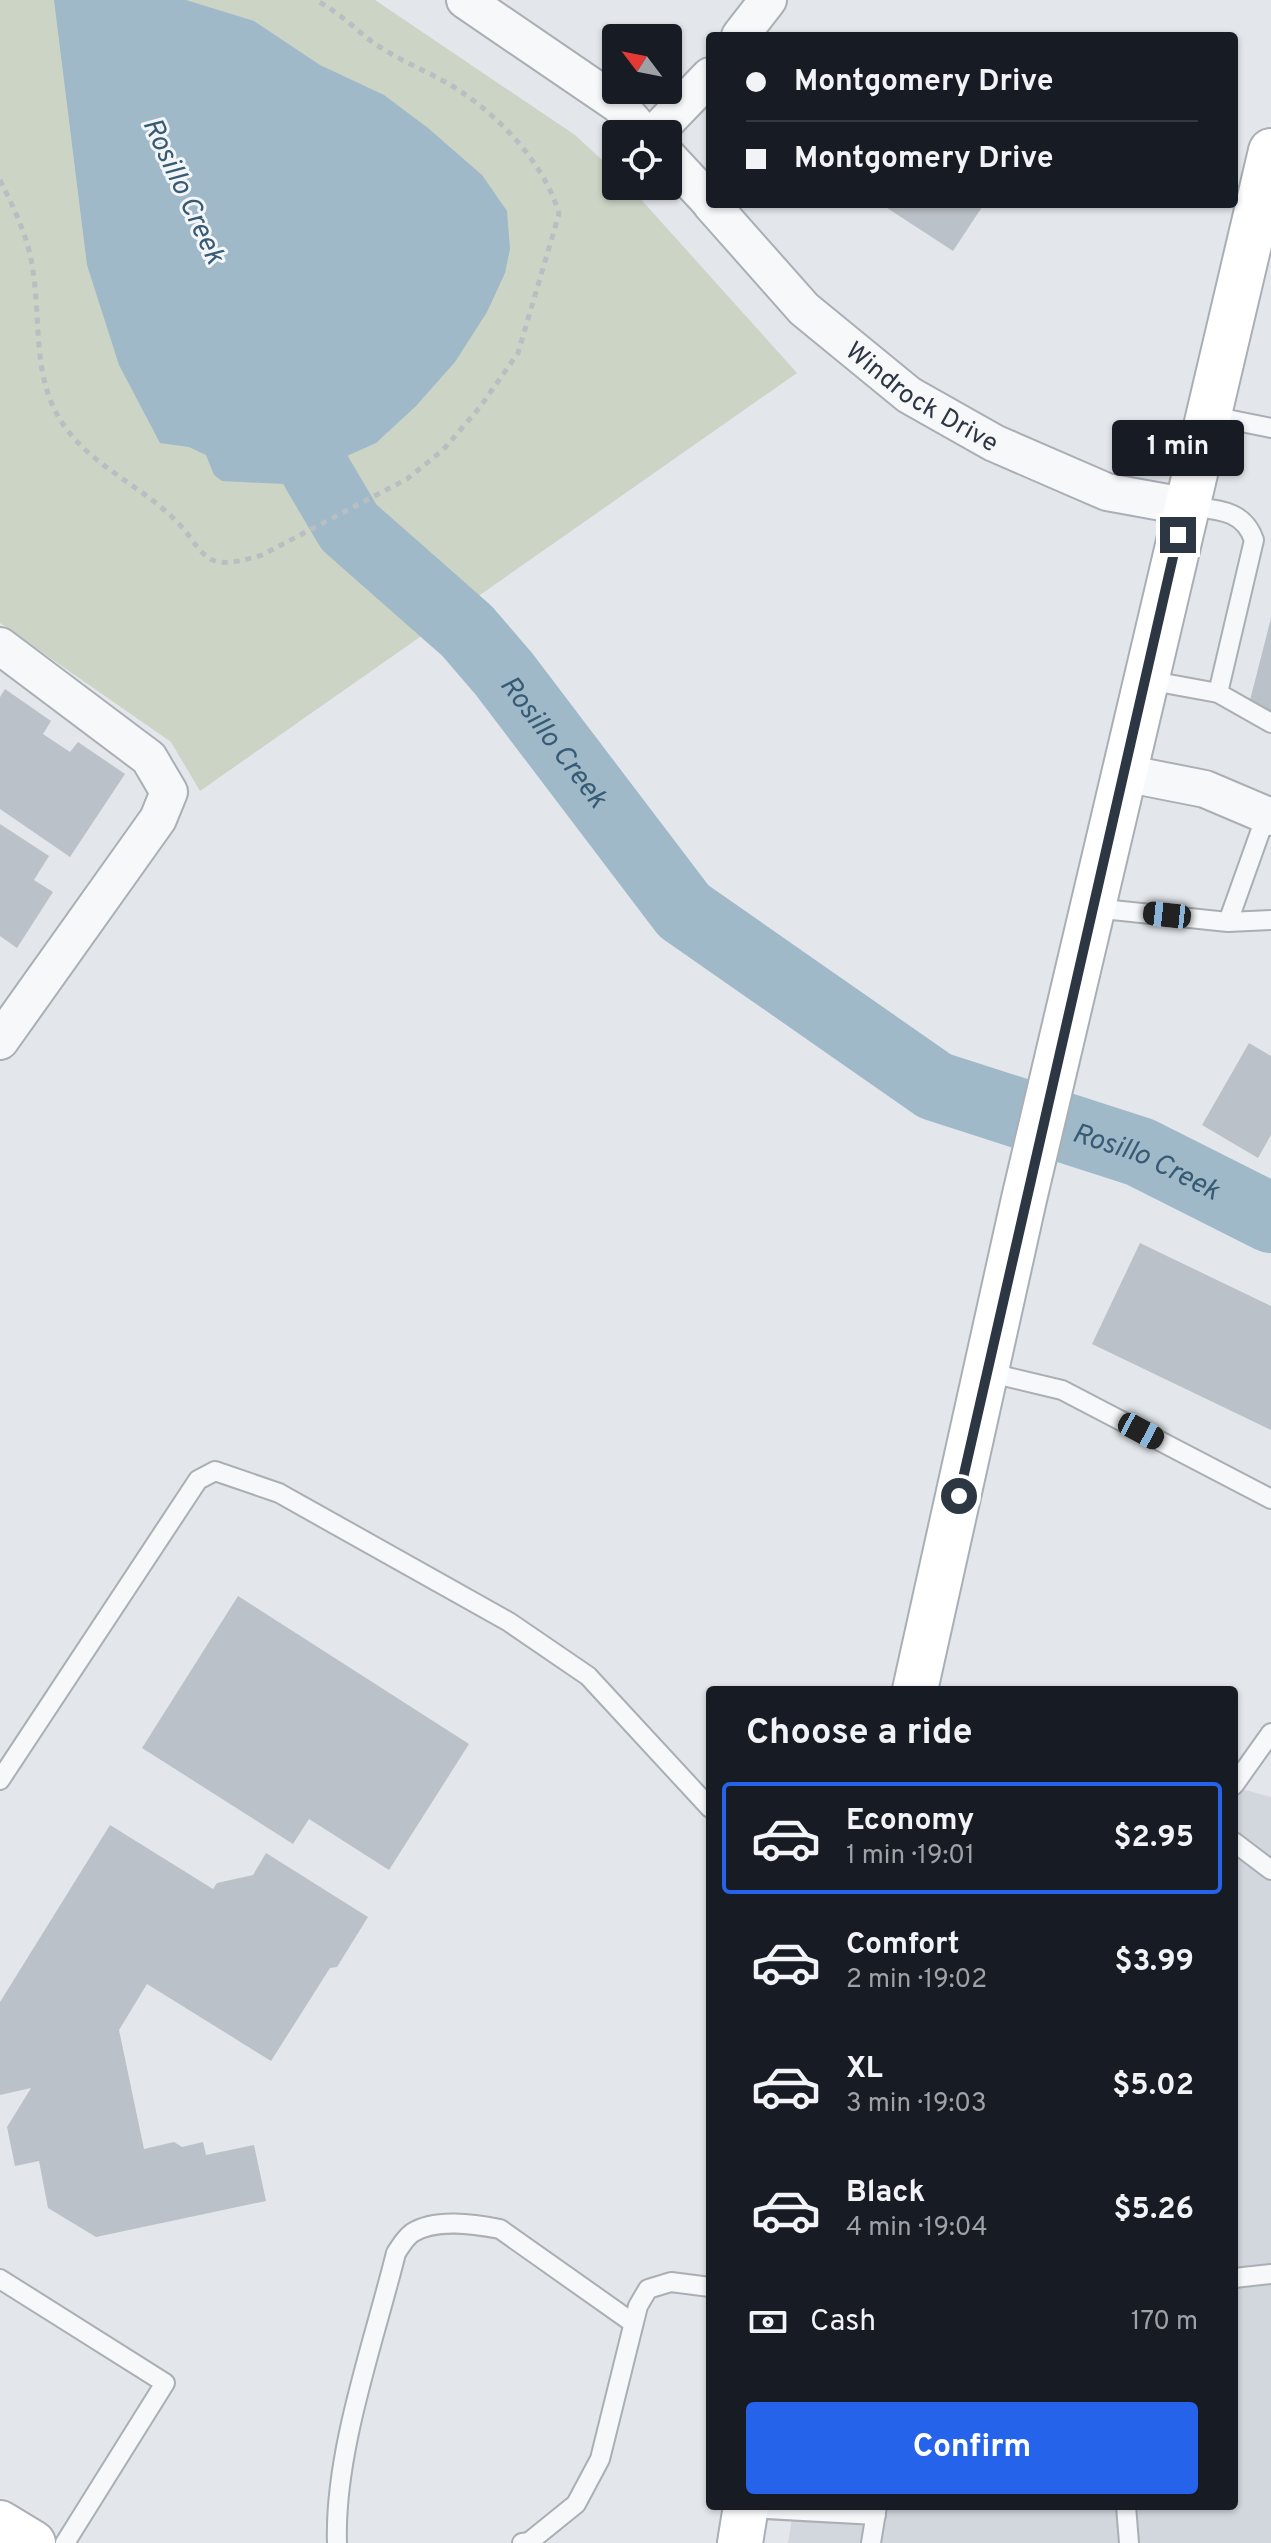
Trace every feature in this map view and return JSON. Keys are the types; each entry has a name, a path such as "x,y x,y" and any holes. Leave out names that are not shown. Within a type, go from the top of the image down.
{"main road":[{"path":"916,1686 1024,1199 1184,506 1266,194 1271,151"},
{"path":"0,2523 33,2543"}],"street":[{"path":"465,0 619,105 632,120"},
{"path":"743,32 768,0"},
{"path":"668,120 706,80"},
{"name":"Windrock Drive","path":"682,172 706,198"},
{"name":"Windrock Drive","path":"715,208 804,309 909,395 994,443 1107,492 1184,506"},
{"path":"0,646 149,758 169,792 158,819 0,1041"},
{"path":"1124,773 1205,789 1269,811"}],"lane":[{"path":"1207,415 1271,428"},
{"path":"1184,506 1234,513 1249,525 1254,540 1218,693"},
{"path":"1146,679 1218,693 1271,723"},
{"path":"1228,922 1269,811"},
{"path":"1093,908 1228,922 1271,920"},
{"path":"987,1372 1062,1390 1271,1499"},
{"path":"0,1780 198,1480 215,1471 279,1493 522,1631 588,1676 706,1804"},
{"path":"1238,1779 1271,1733"},
{"path":"1238,1845 1271,1870"},
{"path":"337,2543 336,2508 348,2446 396,2253 410,2234 431,2226 475,2224 500,2229 633,2323"},
{"path":"1238,2278 1271,2274"},
{"path":"0,2279 165,2383 65,2543"},
{"path":"522,2543 529,2542 576,2504 600,2459 633,2323 648,2289 671,2282 706,2286"},
{"path":"1126,2510 1129,2543"},
{"path":"744,2519 876,2511 871,2543"}],"path":[{"path":"0,180 18,216 33,267 41,371 61,422 74,439 168,513 208,559 237,563 262,555 426,467 506,372 524,337 535,287 559,214 532,162 481,108 460,92 372,42 344,17 314,0"}],"shaded area":[{"path":"1238,1788 1271,1797 1271,2543 788,2543 793,2510 1238,2510"}],"green space":[{"path":"0,0 375,0 575,135 602,160 602,200 642,200 797,373 200,791 171,742 0,623"}],"water":[{"path":"54,0 186,0 254,21 320,65 384,95 482,175 507,211 510,249 505,273 487,312 455,362 416,406 376,443 284,484 222,481 214,475 206,455 189,447 160,443 119,365 87,265"}],"building":[{"path":"887,208 981,208 953,251"},
{"path":"1271,618 1271,713 1248,708"},
{"path":"5,689 51,721 43,734 70,752 78,742 125,774 70,857 0,809 0,697"},
{"path":"0,824 49,856 34,880 53,892 17,948 0,936"},
{"path":"1249,1043 1271,1056 1271,1135 1258,1158 1202,1125"},
{"path":"1140,1243 1271,1306 1271,1430 1092,1344"},
{"path":"238,1596 469,1744 389,1870 309,1819 293,1844 142,1748"},
{"path":"110,1825 213,1889 217,1883 253,1875 266,1853 368,1917 337,1967 330,1968 271,2061 147,1984 119,2030 144,2149 174,2142 182,2147 203,2142 206,2155 254,2145 266,2201 96,2237 48,2208 39,2161 15,2166 7,2127 31,2088 0,2095 0,2002"}],"waterway":[{"name":"Rosillo Creek","path":"275,383 316,471 349,527 467,631 504,674 684,911 935,1086 1140,1152 1271,1218"}],"route":[{"path":"959,1496 1024,1199 1178,535"}]}
